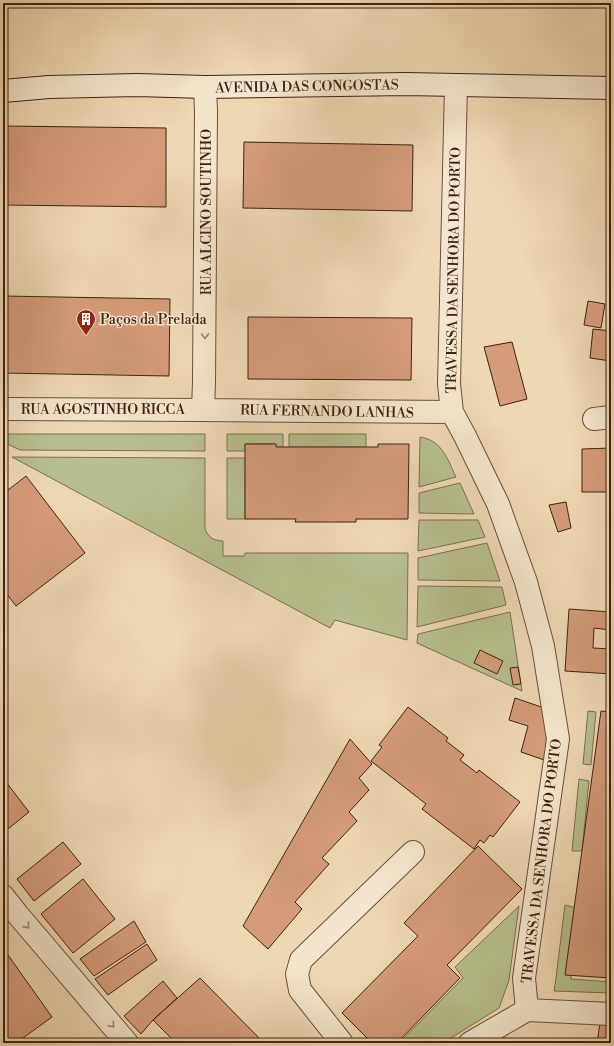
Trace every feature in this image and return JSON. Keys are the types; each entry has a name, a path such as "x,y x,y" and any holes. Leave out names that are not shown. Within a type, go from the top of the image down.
{"street":[{"name":"AVENIDA DAS CONGOSTAS","path":"3,91 49,87 206,87 406,84 611,88"},
{"name":"TRAVESSA DA SENHORA DO PORTO","path":"456,85 448,384 452,412 498,504 526,582 543,646 558,739 524,978 527,1010"},
{"name":"RUA ALCINO SOUTINHO","path":"203,410 206,87"},
{"name":"RUA AGOSTINHO RICCA","path":"3,409 203,410"},
{"name":"RUA FERNANDO LANHAS","path":"203,410 452,412"},
{"path":"342,1043 300,990 297,974 302,960 413,852"},
{"path":"3,896 127,1043"},
{"path":"470,1043 527,1010 611,1014"}],"green space":[{"path":"3,434 205,434 205,451 20,450 3,442"},
{"path":"227,434 283,434 283,447 276,447 276,444 245,444 245,451 227,451"},
{"path":"289,434 366,434 366,447 289,447"},
{"path":"420,437 428,439 439,446 447,458 456,477 419,487"},
{"path":"12,457 205,458 205,528 207,534 211,538 223,541 223,556 244,556 245,553 408,553 407,640 335,620 330,628"},
{"path":"227,458 245,458 245,519 227,519"},
{"path":"460,483 474,514 419,513 419,493"},
{"path":"419,520 478,520 485,537 418,551"},
{"path":"487,543 500,581 418,580 418,558"},
{"path":"418,586 502,587 506,605 417,627"},
{"path":"510,612 522,691 417,643 418,634"},
{"path":"588,711 596,712 591,765 583,764"},
{"path":"579,779 589,781 582,851 572,851"},
{"path":"565,905 577,908 571,979 611,982 611,993 554,991"},
{"path":"519,906 509,980 499,1008 443,1043 399,1043 463,978 455,967"}],"building":[{"path":"3,126 166,128 166,207 3,205"},
{"path":"244,142 413,145 412,211 243,208"},
{"name":"Paços da Prelada","path":"3,296 170,299 169,376 3,373"},
{"path":"588,301 605,304 601,328 584,325"},
{"path":"248,317 412,318 411,380 248,379"},
{"path":"593,329 611,331 611,361 590,358"},
{"path":"512,342 527,399 500,406 484,347"},
{"path":"245,444 276,444 276,447 378,447 378,444 409,444 408,519 356,519 356,522 295,522 296,519 245,519"},
{"path":"611,448 611,492 582,492 582,449"},
{"path":"26,476 85,553 16,606 3,589 3,494"},
{"path":"566,502 571,528 558,532 549,505"},
{"path":"569,609 611,612 611,630 594,628 593,648 611,649 611,674 565,671"},
{"path":"480,650 503,661 497,674 474,663"},
{"path":"518,667 521,684 513,685 510,668"},
{"path":"515,698 553,711 547,761 521,752 528,726 509,720"},
{"path":"408,707 448,738 446,741 464,755 460,760 477,773 479,770 520,802 493,837 490,835 484,843 480,840 474,849 422,809 426,804 371,761 382,747 379,745"},
{"path":"601,711 611,712 611,978 565,975"},
{"path":"350,739 372,764 359,778 369,790 349,812 357,821 322,858 329,864 295,902 302,909 268,949 243,926"},
{"path":"3,778 29,812 3,833"},
{"path":"63,842 81,864 34,901 17,879"},
{"path":"478,846 522,889 447,965 460,978 397,1043 372,1043 342,1013 418,936 404,923"},
{"path":"83,879 115,919 73,953 41,914"},
{"path":"134,921 146,942 94,976 80,959"},
{"path":"147,944 157,960 108,995 95,979"},
{"path":"3,948 52,1017 16,1043 3,1042"},
{"path":"200,978 264,1043 176,1043 153,1020"},
{"path":"163,981 177,998 153,1020 141,1034 124,1016"},
{"path":"600,1023 611,1025 611,1043 597,1043"}],"place":[{"name":"Paços da Prelada","path":"86,336"}]}
